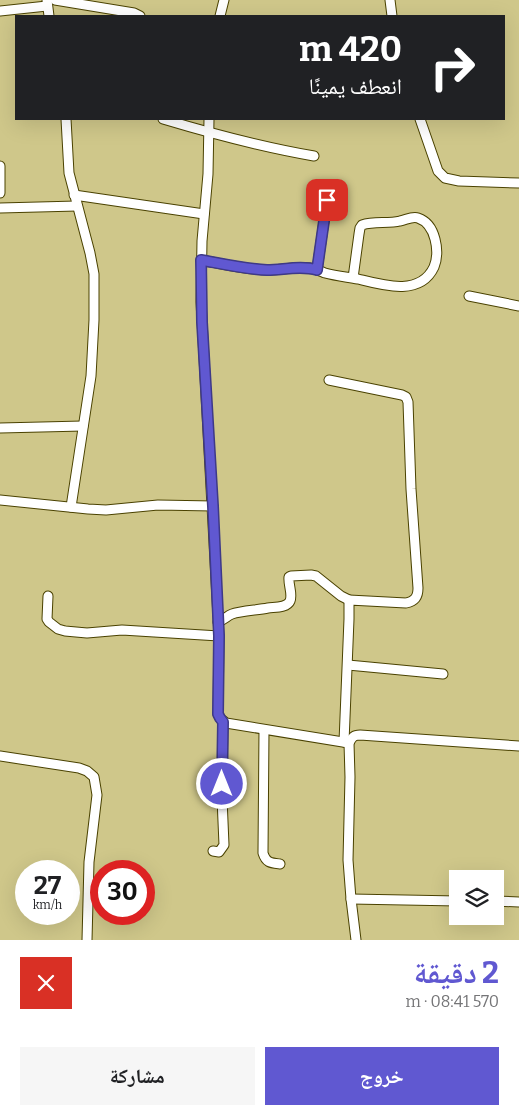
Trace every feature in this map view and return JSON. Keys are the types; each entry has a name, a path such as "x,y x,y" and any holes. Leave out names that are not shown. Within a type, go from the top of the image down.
{"street":[{"path":"55,0 138,15"},
{"path":"220,15 224,0"},
{"path":"390,0 392,15"},
{"path":"0,11 47,3"},
{"path":"66,120 68,173 94,274 93,359 70,506"},
{"path":"166,120 209,133 279,150 314,156"},
{"path":"209,120 208,174 201,260 202,322 219,636 218,714 223,722 222,798 224,845 219,852 213,851"},
{"path":"420,120 438,171 443,176 459,181 519,183"},
{"path":"0,166 0,193"},
{"path":"74,195 204,214"},
{"path":"317,270 327,200"},
{"path":"0,208 77,206"},
{"path":"201,260 253,269 307,268 376,284 408,286 422,281 432,272 435,264 437,249 435,238 429,227 419,218 412,217 398,222 362,225 353,278"},
{"path":"469,296 519,306"},
{"path":"218,622 234,614 288,604 290,601 288,581 291,576 316,576 348,600 406,603 416,599 418,594 411,489 408,402 402,394 329,380"},
{"path":"0,428 83,426"},
{"path":"0,500 106,510 158,505 213,506"},
{"path":"48,596 47,619 53,626 65,631 87,633 122,630 219,636"},
{"path":"348,600 350,611 347,742 350,777 348,853 356,940"},
{"path":"348,665 443,674"},
{"path":"223,722 347,742"},
{"path":"264,730 263,853 264,859 270,863 280,864"},
{"path":"347,742 353,736 360,735 519,746"},
{"path":"0,756 79,768 87,771 94,777 97,795 89,862 87,940"},
{"path":"351,900 449,901"},
{"path":"504,901 519,902"}],"route":[{"path":"222,784 223,722 218,714 219,636 201,302 201,260 253,269 307,268 317,270 327,200"}]}
